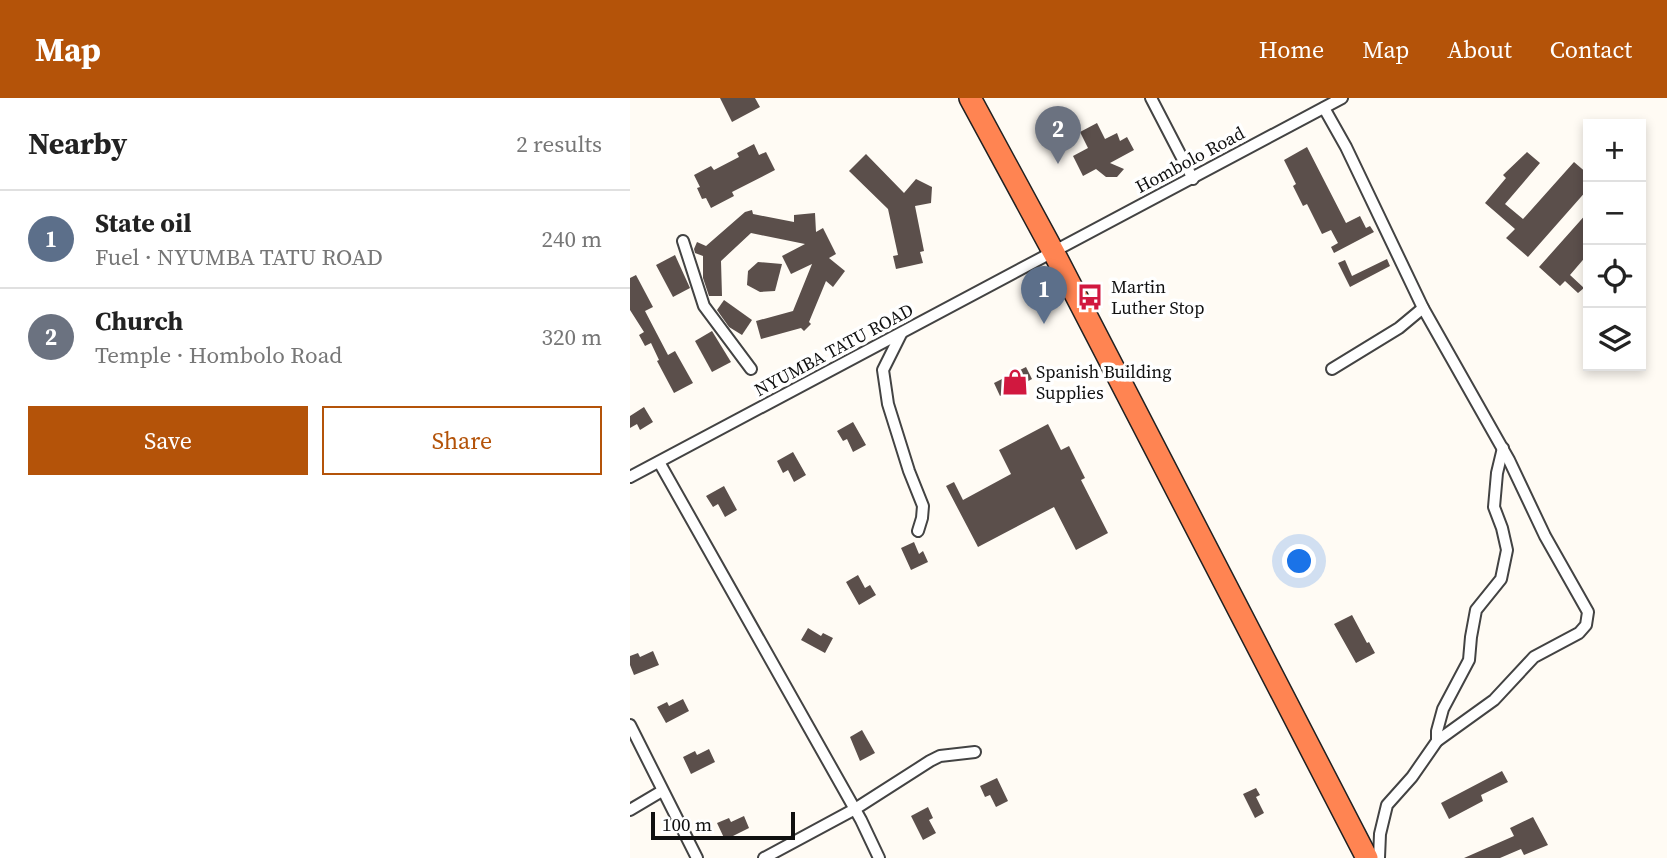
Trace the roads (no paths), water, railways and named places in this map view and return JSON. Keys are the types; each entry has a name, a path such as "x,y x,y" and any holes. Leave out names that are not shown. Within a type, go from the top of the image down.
{"highway":[{"path":"970,98 1054,253 1367,858"}],"street":[{"path":"1151,98 1192,178"},
{"name":"Hombolo Road","path":"1054,253 1342,98"},
{"path":"1324,108 1346,147 1423,308 1503,448 1545,536 1588,612 1586,625 1579,633 1534,657 1494,700 1437,741 1412,777 1387,805 1380,834 1379,858"},
{"path":"683,241 704,306 751,369"},
{"name":"NYUMBA TATU ROAD","path":"631,474 1054,253"},
{"path":"1332,369 1399,328 1423,308"},
{"path":"901,334 883,370 888,404 923,506 918,531"},
{"path":"1437,741 1443,709 1469,660 1476,610 1501,579 1507,550 1494,507 1496,473 1503,448"},
{"path":"659,461 880,858"},
{"path":"630,725 697,858"},
{"path":"764,858 855,809 930,761 975,752"},
{"path":"630,810 662,791"}],"place":[{"name":"Church","path":"1058,164"},
{"name":"Martin Luther Stop","path":"1090,297"},
{"name":"State oil","path":"1044,324"},
{"name":"Spanish Building Supplies","path":"1015,382"}]}
